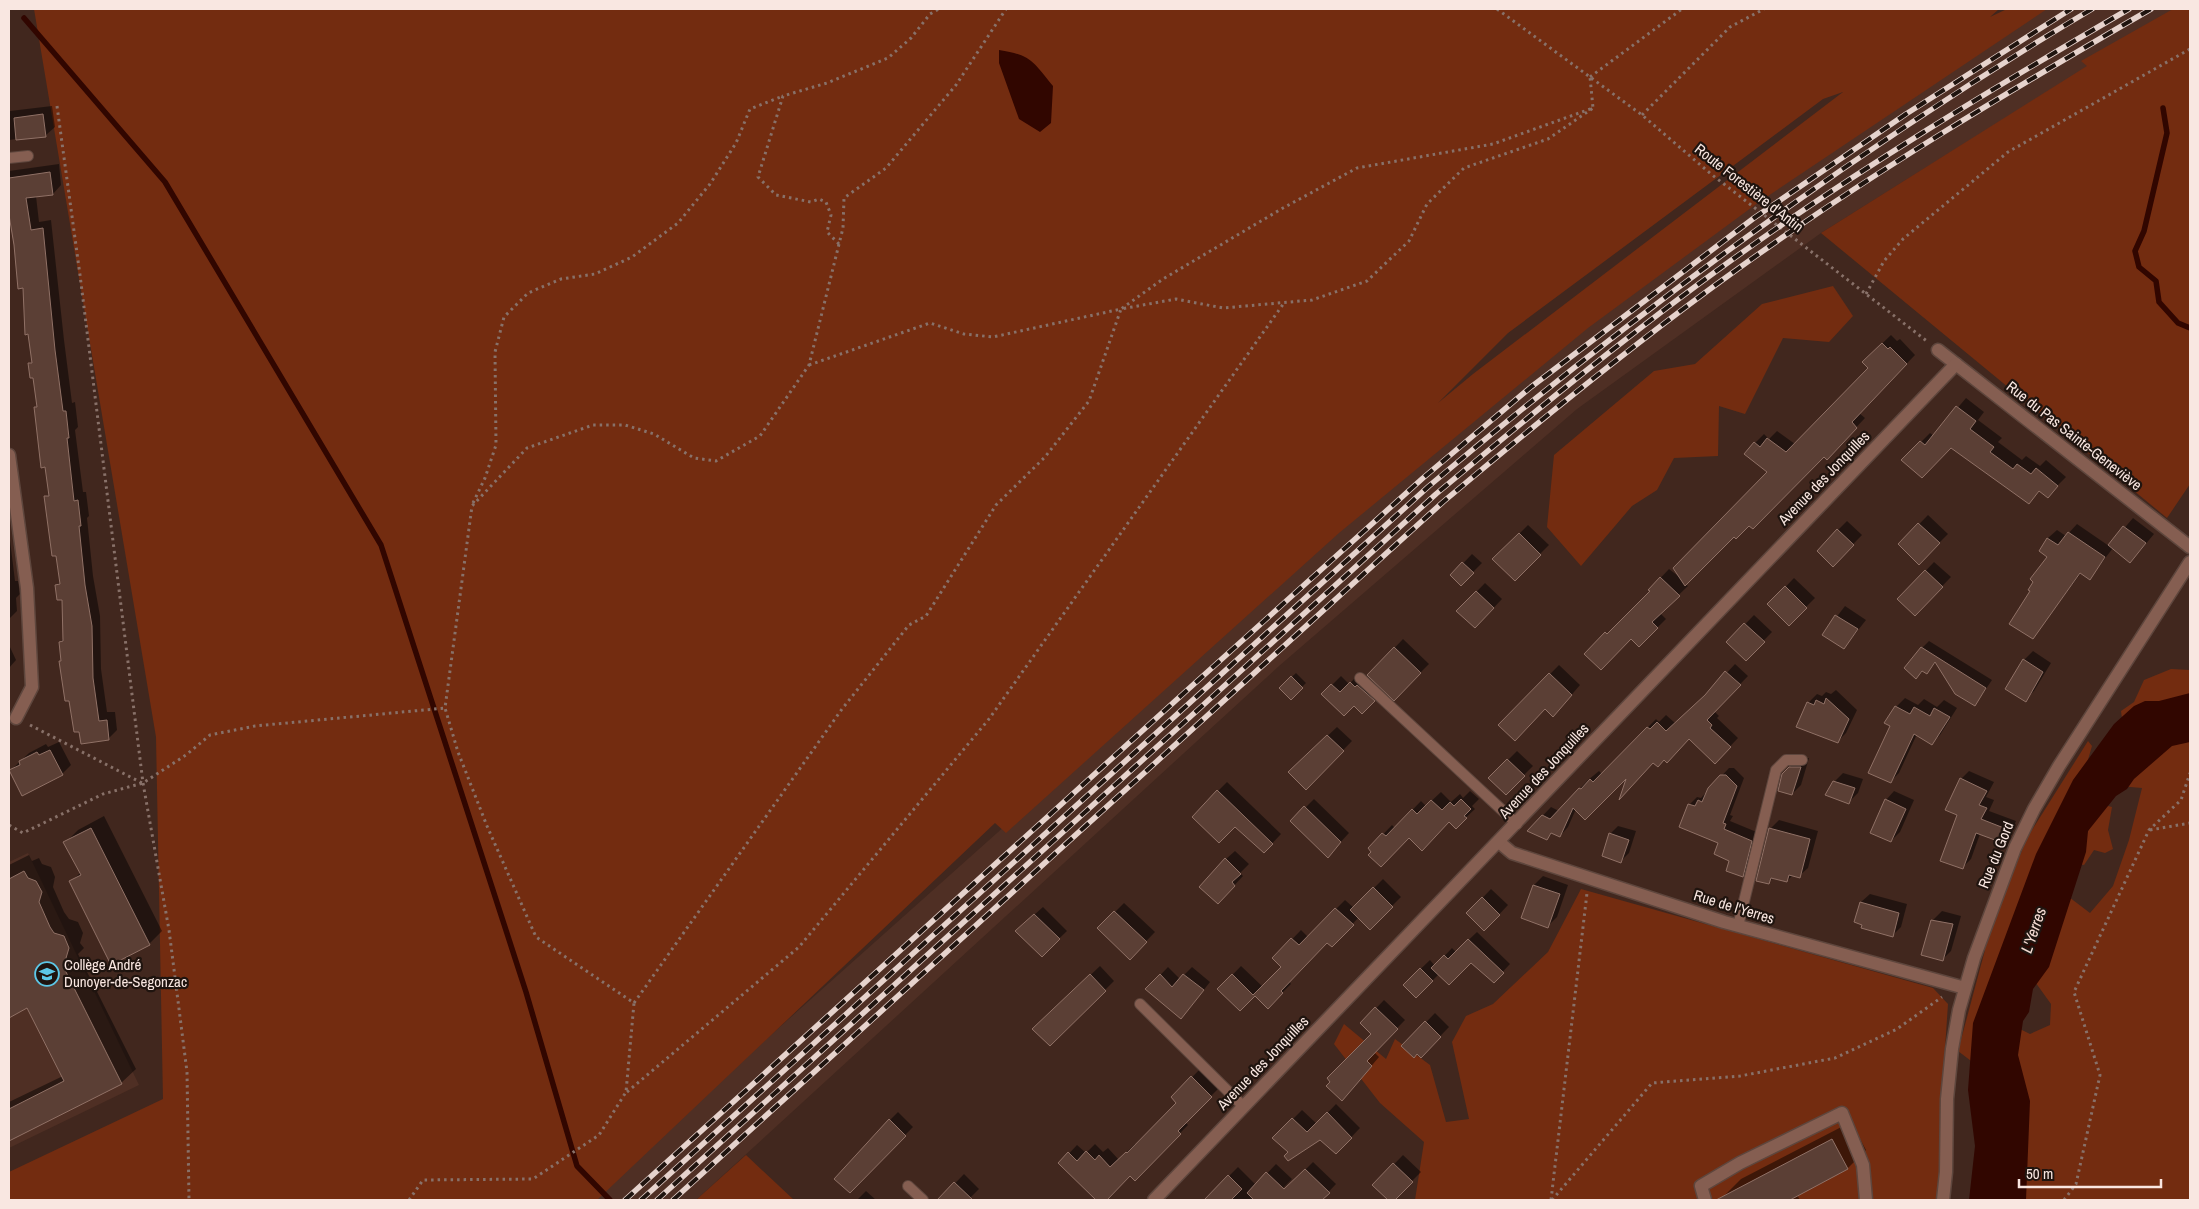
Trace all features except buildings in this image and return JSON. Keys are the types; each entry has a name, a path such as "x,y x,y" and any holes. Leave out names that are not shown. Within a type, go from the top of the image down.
{"street":[{"name":"Rue du Pas Sainte-Geneviève","path":"1938,350 2190,548"},
{"name":"Avenue des Jonquilles","path":"1154,1200 1517,824 1956,364"},
{"path":"9,455 10,481 27,588 32,687 16,718"},
{"name":"Rue du Gord","path":"1943,1200 1952,1049 1961,987 2011,857 2034,809 2059,766 2190,562"},
{"name":"Rue de l'Yerres","path":"1499,842 1512,853 1738,926 1961,987"},
{"path":"1705,1200 1701,1186 1740,1163 1842,1112 1862,1165 1866,1200"}],"lane":[{"path":"9,158 28,156"},
{"path":"1360,678 1517,824"},
{"path":"1738,926 1776,770 1786,760 1802,760"},
{"path":"1140,1004 1244,1106"},
{"path":"908,1186 923,1200"}],"path":[{"path":"634,1003 536,937 487,826 458,752 445,708 472,506 485,478 496,445 495,352 504,317 528,293 561,279 595,274 632,257 678,223 715,176 736,142 750,109 782,96 827,83 888,58 911,38 930,14 939,9"},
{"path":"472,506 527,448 594,425 625,425 654,434 694,458 716,461 760,436 809,365 843,228 844,198 886,168 956,85 1006,9"},
{"name":"Route Forestière d'Antin","path":"1497,9 1642,115 1753,206 1938,350"},
{"path":"1593,108 1590,77 1682,9"},
{"path":"1642,115 1730,27 1764,9"},
{"path":"1866,294 1884,261 1903,239 2008,152 2190,49"},
{"path":"782,96 758,177 776,195 811,202 819,199 826,202 831,215 827,232 839,244"},
{"path":"57,106 80,275 142,783 169,930 187,1072 189,1200"},
{"path":"809,365 930,323 964,334 993,337 1121,309 1176,300 1223,308 1312,300 1367,280 1409,241 1427,204 1464,168 1548,139 1593,108"},
{"path":"626,1092 634,1003 842,708 909,625 926,616 996,505 1045,456 1089,401 1121,309 1162,279 1283,208 1357,168 1493,144 1593,108"},
{"path":"409,1200 423,1180 533,1179 599,1135 626,1092 799,947 989,719 1284,303"},
{"path":"9,825 23,833 104,794 142,783 186,755 210,735 255,726 445,708"},
{"path":"16,718 142,783"},
{"path":"2064,1200 2076,1184 2100,1075 2074,992 2149,830 2181,800 2190,773"},
{"path":"2149,830 2190,823"},
{"path":"1551,1200 1589,878"},
{"path":"1551,1200 1652,1083 1740,1076 1835,1058 1896,1029 1961,987"}],"shaded area":[{"path":"34,9 1999,9 1990,17 2007,9 2047,9 1759,202 1588,328 1339,533 1006,833 995,823 597,1200 9,1200 9,1172 163,1099 156,737","holes":["1843,92 1473,374 1438,403 1508,333 1823,99"]},
{"path":"2017,9 2185,9 2135,37 1821,233 1577,409 1279,666 696,1200 586,1200 1462,418"},
{"path":"2173,9 2190,9 2190,484 2167,518 1821,233 2087,66 2081,61"},
{"path":"1833,286 1853,316 1829,342 1783,338 1745,414 1719,406 1718,456 1674,458 1657,490 1632,506 1581,566 1547,527 1554,455 1654,371 1695,364 1762,304"},
{"path":"2171,669 2190,670 2190,701 2123,726 2121,711 2134,702 2144,680"},
{"path":"2190,739 2190,1200 2013,1200 2010,1024 2030,1034 2050,1025 2051,1004 2033,979 2065,894 2090,913 2113,886 2129,840 2142,788 2119,786 2147,752"},
{"path":"2088,741 2092,746 2082,780 1975,1064 1958,1051 1985,950 1978,930 2000,905 2027,838"},
{"path":"2100,804 2112,807 2108,830 2113,849 2105,853 2094,850 2084,865 2074,863"},
{"name":"Collège André Dunoyer-de-Segonzac","path":"28,853 139,1085 9,1148 9,862"},
{"path":"1581,889 1933,988 1948,1004 1941,1108 1940,1189 1937,1200 1415,1200 1424,1142 1380,1103 1334,1044 1344,1024 1386,1059 1395,1039 1430,1065 1446,1122 1469,1119 1452,1042 1466,1016 1493,1004 1548,952"},
{"path":"746,1155 794,1200 696,1200"}],"water":[{"path":"999,50 1019,54 1031,61 1053,86 1051,123 1040,132 1019,119 999,63"},
{"name":"L'Yerres","path":"2190,693 2190,742 2172,746 2134,779 2127,789 2116,796 2088,831 2086,852 2049,967 2033,989 2029,1012 2023,1021 2018,1055 2030,1101 2026,1200 1969,1200 1975,1146 1968,1090 1973,1023 2036,854 2073,780 2114,724 2134,706 2145,701 2159,701"}],"waterway":[{"path":"24,18 165,182 381,545 526,992 577,1166 610,1200"},
{"path":"2163,108 2167,133 2144,231 2135,251 2139,267 2156,281 2159,302 2178,323 2190,328"}],"railway":[{"path":"625,1200 1423,478 1531,387 1754,218 1906,114 2071,9"},
{"path":"641,1200 1429,486 1508,421 1668,295 1834,175 2005,62 2092,9"},
{"path":"657,1200 1436,494 1546,403 1657,315 1781,225 1928,129 2129,9"},
{"path":"673,1200 1443,502 1552,412 1701,296 1839,199 1994,101 2151,9"}],"place":[{"name":"Collège André Dunoyer-de-Segonzac","path":"47,974"}]}
